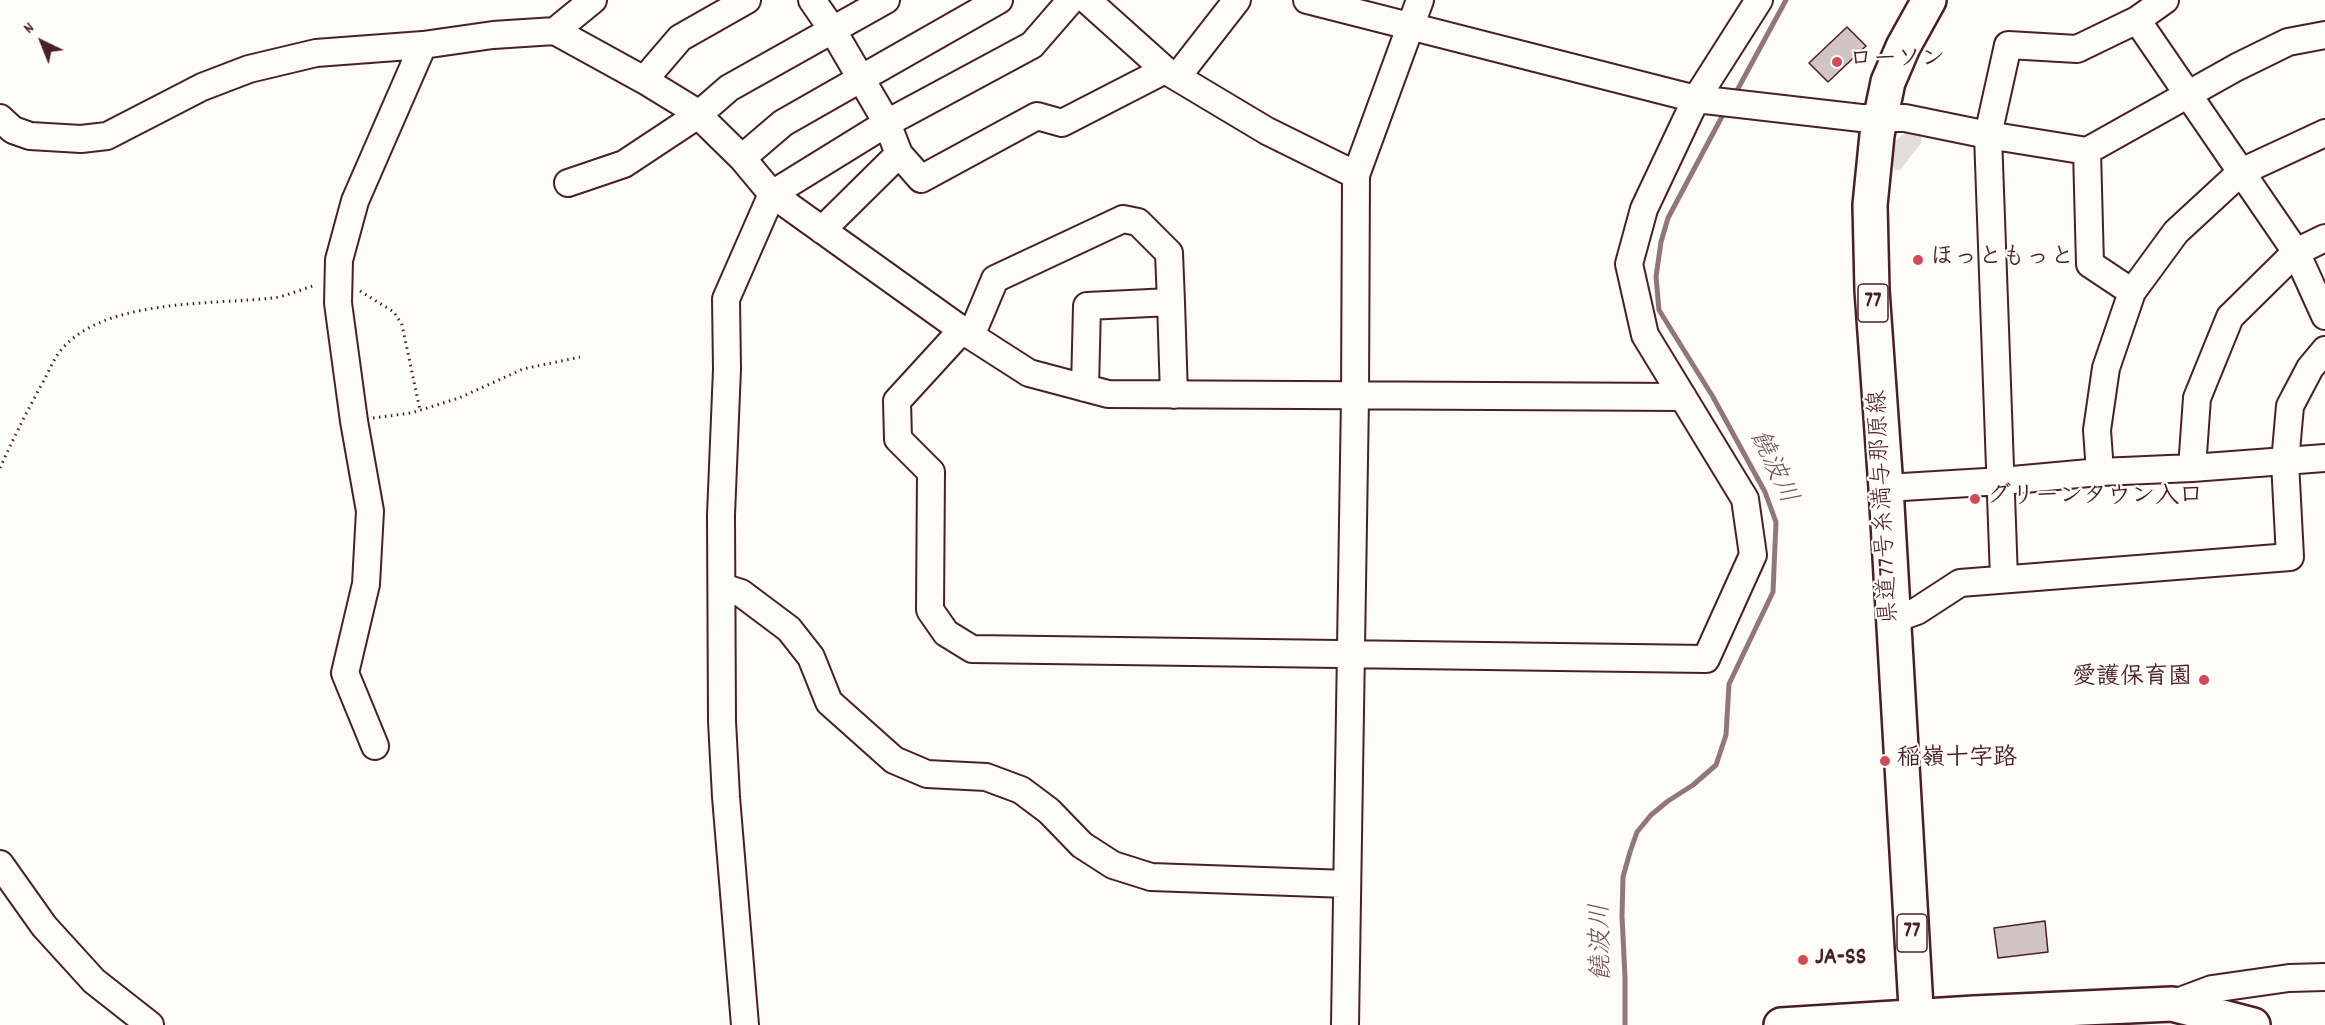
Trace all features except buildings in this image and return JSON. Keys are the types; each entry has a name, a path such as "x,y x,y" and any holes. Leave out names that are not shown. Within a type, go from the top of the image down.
{"main road":[{"name":"県道77号糸満与那原線","path":"1916,1021 1870,248 1872,168 1888,82 1903,47 1929,0"},
{"path":"1781,1025 1916,1021 2172,1004 2253,1025"}],"street":[{"path":"555,31 592,0"},
{"path":"644,80 680,38 747,0"},
{"path":"812,0 832,29 887,123 899,154 921,179 1037,116 1062,123 1171,73 1237,0"},
{"path":"568,183 624,164 699,115 729,88 886,0"},
{"path":"742,158 783,123 999,0"},
{"path":"745,1025 726,797 723,721 722,515 727,369 726,299 772,194 887,123 1032,45 1071,0"},
{"path":"1087,0 1171,73 1267,131 1356,175"},
{"path":"1307,0 1696,99 1880,118 1905,118 1988,135 2087,151 2237,67 2288,42 2325,35"},
{"path":"1345,1025 1355,397 1356,175 1419,0"},
{"path":"1174,395 1168,253 1138,222 1123,219 995,279 966,333 897,401 898,439 931,472 930,610 946,633 972,649 1706,659 1753,555 1745,500 1645,334 1629,264 1644,209 1696,99 1759,0"},
{"path":"2004,578 1988,135 2008,45 2077,49 2137,20 2164,0"},
{"path":"2137,20 2296,252 2325,316"},
{"path":"0,118 13,130 30,136 81,139 106,136 202,87 249,69 316,53 423,45 493,35 555,31 644,80 699,115 742,158 772,194 966,333 1029,373 1108,394 1683,397"},
{"path":"375,746 345,673 366,584 370,511 354,421 338,303 339,260 355,201 423,45"},
{"path":"2100,472 2097,430 2106,368 2132,292 2176,232 2241,172 2325,133"},
{"path":"2087,151 2090,264 2132,292"},
{"path":"822,230 899,154"},
{"path":"2192,468 2197,398 2230,317 2296,252 2325,237"},
{"path":"1085,388 1087,306 1171,302"},
{"path":"1892,620 1917,611 1960,583 2290,558 2285,462 2290,405 2310,368 2325,350"},
{"path":"1886,488 2325,458"},
{"path":"722,587 741,592 789,629 811,657 829,702 894,760 927,774 986,777 1021,790 1049,811 1082,845 1113,865 1151,877 1347,884"},
{"path":"0,864 44,926 94,981 150,1025"},
{"path":"2172,1004 2212,989 2254,982 2325,977"}],"path":[{"path":"0,468 58,353 80,333 105,319 137,312 201,303 275,298 339,278 394,312 402,325 420,410"},
{"path":"354,421 420,410 459,398 524,369 580,357"}],"shaded area":[{"path":"1906,132 1917,134 1921,137 1922,142 1900,170 1896,170 1890,163 1893,143"}],"waterway":[{"name":"饒波川","path":"1734,96 1786,0"},
{"name":"饒波川","path":"1625,1025 1623,877 1630,852 1637,832 1651,815 1693,785 1716,765 1726,735 1729,684 1773,592 1776,522 1765,492 1713,397 1659,310 1656,277 1661,242 1668,218 1726,109"}],"place":[{"name":"ローソン","path":"1837,62"},
{"name":"ほっともっと","path":"1918,260"},
{"name":"グリーンタウン入口","path":"1975,499"},
{"name":"愛護保育園","path":"2204,680"},
{"name":"稲嶺十字路","path":"1885,761"},
{"name":"JA-SS","path":"1803,960"}]}
